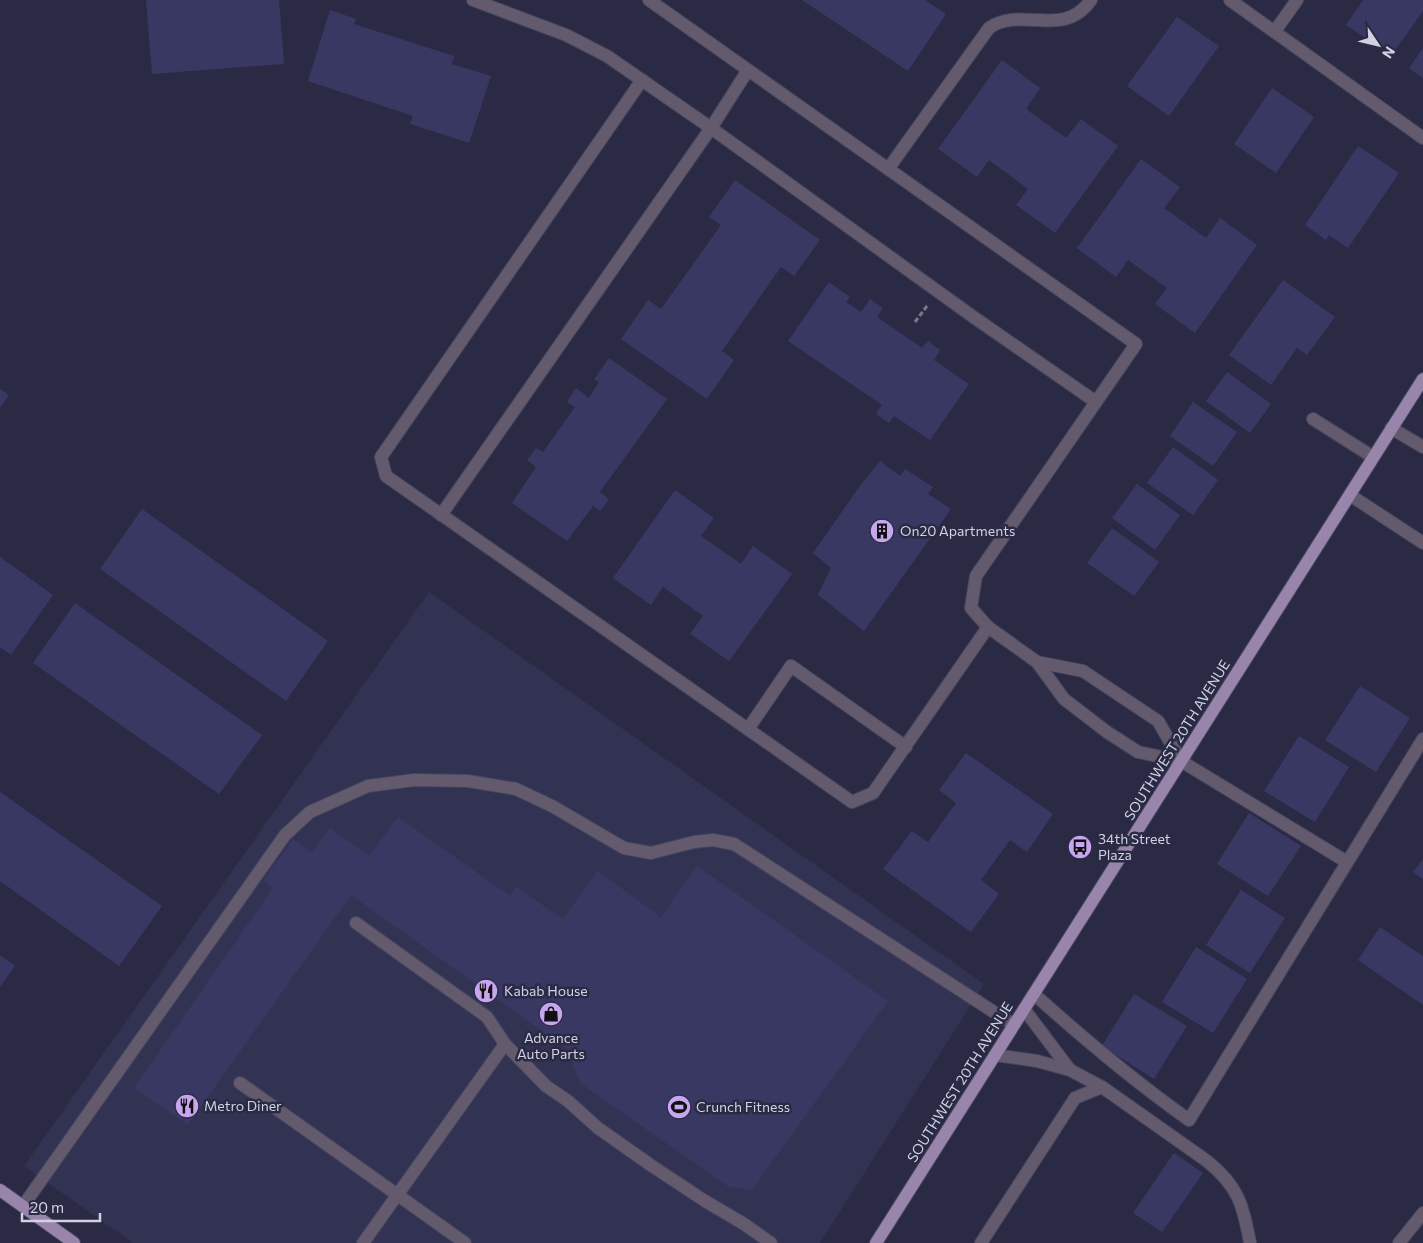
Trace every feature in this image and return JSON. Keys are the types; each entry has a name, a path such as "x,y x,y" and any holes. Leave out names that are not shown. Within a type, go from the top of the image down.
{"main road":[{"name":"SOUTHWEST 20TH AVENUE","path":"876,1243 1423,379"},
{"path":"0,1190 74,1243"}],"street":[{"path":"473,0 566,35 607,56 1096,402"},
{"path":"649,0 1136,344 976,576 971,608 988,627 1038,662 1064,699 1107,732 1138,752 1181,761 1346,862"},
{"path":"888,169 989,28 997,22 1016,19 1064,20 1076,15 1091,0"},
{"path":"1230,0 1423,138"},
{"path":"1275,31 1297,0"},
{"path":"441,515 711,128 748,70"},
{"path":"642,80 381,457 386,476 852,802 873,793 988,627"},
{"path":"1313,419 1373,457"},
{"path":"1392,428 1423,447"},
{"path":"1350,495 1423,542"},
{"path":"1038,662 1083,671 1158,721 1181,761"},
{"path":"748,729 792,666 906,747"},
{"path":"1034,994 1096,1050 1141,1086 1189,1120 1423,739"},
{"path":"23,1206 284,835 310,812 368,786 414,780 468,781 516,789 552,806 624,848 650,853 694,842 713,840 734,844 1014,1025"},
{"path":"356,923 486,1017 505,1044 546,1086 568,1101 598,1128 652,1166 771,1243"},
{"path":"1024,1009 1070,1070"},
{"path":"363,1243 505,1044"},
{"path":"994,1055 1037,1061 1070,1070 1102,1087 1223,1174 1237,1194 1250,1243"},
{"path":"240,1083 465,1243"},
{"path":"981,1243 1075,1098 1102,1087"},
{"path":"1399,1243 1419,1228 1423,1213"}],"path":[{"path":"915,322 929,303"}],"shaded area":[{"path":"429,592 984,984 820,1243 133,1243 24,1166"}],"building":[{"path":"146,0 279,0 284,64 152,74"},
{"path":"802,0 925,0 946,14 908,71"},
{"path":"1363,0 1423,0 1423,11 1391,56 1346,25"},
{"path":"330,10 356,19 354,24 454,56 452,64 491,76 469,143 410,124 413,116 308,81"},
{"path":"1177,17 1219,46 1169,116 1127,86"},
{"path":"1423,48 1423,78 1409,68"},
{"path":"1002,60 1040,88 1026,109 1066,138 1081,119 1118,146 1055,233 1016,205 1028,189 989,160 977,177 938,149"},
{"path":"1272,88 1314,117 1276,173 1234,144"},
{"path":"1358,146 1399,173 1348,248 1329,235 1326,240 1305,225"},
{"path":"1141,159 1180,187 1164,208 1206,238 1220,218 1257,245 1195,333 1155,304 1167,288 1128,260 1116,277 1077,248"},
{"path":"735,180 820,240 794,276 781,267 722,351 734,360 707,399 621,339 648,300 661,309 721,225 709,217"},
{"path":"1283,280 1335,317 1307,355 1297,348 1271,385 1229,355"},
{"path":"829,282 850,297 846,302 861,312 870,299 883,308 877,317 922,348 928,341 940,350 934,360 969,384 930,440 894,416 889,423 876,414 882,405 788,341"},
{"path":"609,358 667,399 600,492 609,499 600,511 593,506 567,541 512,503 536,467 527,460 536,448 543,452 575,407 567,402 576,388 589,398 599,382 594,379"},
{"path":"1227,372 1271,404 1250,433 1206,401"},
{"path":"0,389 9,395 0,408"},
{"path":"1193,402 1237,432 1213,466 1170,436"},
{"path":"1173,447 1218,480 1193,515 1147,483"},
{"name":"On20 Apartments","path":"880,461 900,476 905,469 933,487 928,494 951,509 864,631 818,595 831,568 813,553 862,483"},
{"path":"1137,484 1180,515 1155,550 1112,518"},
{"path":"675,490 714,518 701,536 741,564 753,546 792,574 729,661 690,634 703,616 663,587 651,605 613,578"},
{"path":"142,509 328,641 286,701 100,569"},
{"path":"1112,528 1159,562 1134,596 1087,563"},
{"path":"0,557 53,595 11,655 0,647"},
{"path":"75,603 262,735 219,794 33,663"},
{"path":"1360,686 1410,718 1376,772 1325,740"},
{"path":"1299,736 1349,767 1315,822 1264,791"},
{"path":"966,753 1053,814 1027,852 1010,840 981,880 999,894 971,932 883,869 912,831 928,842 956,803 939,790"},
{"path":"0,792 162,906 119,966 0,881"},
{"path":"1249,813 1301,846 1268,896 1217,864"},
{"path":"398,817 510,896 516,887 563,919 598,871 661,917 697,866 888,1001 752,1190 729,1187 580,1083 567,1049 351,895 188,1125 134,1088 273,888 263,880 293,839 312,853 330,828 369,856"},
{"path":"1423,859 1423,879 1413,872"},
{"path":"1241,890 1285,918 1250,973 1206,945"},
{"path":"1380,927 1423,956 1423,1005 1358,960"},
{"path":"1196,947 1247,979 1213,1033 1162,1002"},
{"path":"0,955 15,966 0,987"},
{"path":"1134,994 1187,1026 1154,1079 1102,1046"},
{"path":"1174,1153 1203,1173 1162,1232 1133,1213"}],"place":[{"name":"On20 Apartments","path":"882,531"},
{"name":"34th Street Plaza","path":"1080,847"},
{"name":"Kabab House","path":"486,991"},
{"name":"Advance Auto Parts","path":"551,1014"},
{"name":"Metro Diner","path":"187,1106"},
{"name":"Crunch Fitness","path":"679,1107"}]}
